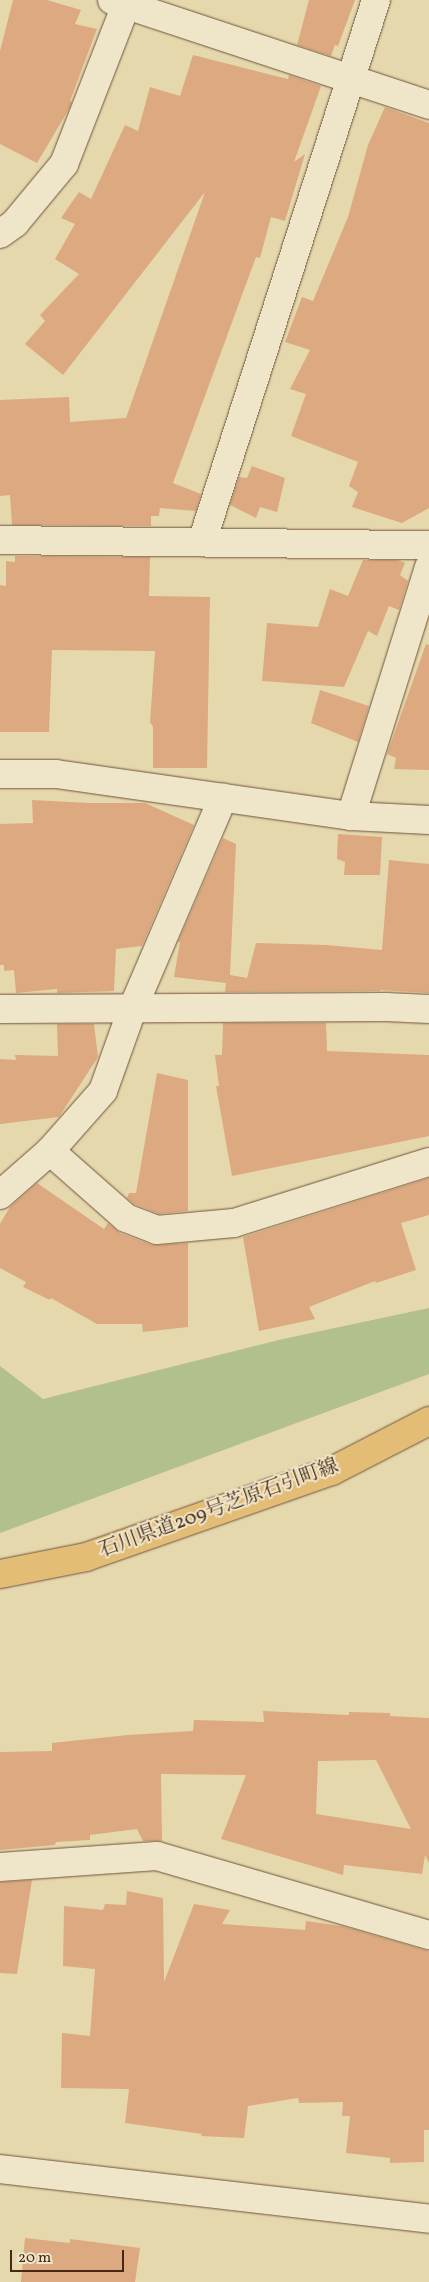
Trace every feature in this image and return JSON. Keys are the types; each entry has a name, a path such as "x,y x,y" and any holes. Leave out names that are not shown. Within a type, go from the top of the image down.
{"main road":[{"name":"石川県道209号芝原石引町線","path":"0,1574 86,1557 332,1471 429,1421"}],"street":[{"path":"202,542 376,0"},
{"path":"0,234 15,223 64,164 122,2 429,105"},
{"path":"0,540 429,544"},
{"path":"351,816 429,567"},
{"path":"0,774 56,774 351,816 429,820"},
{"path":"0,1195 50,1151 102,1091 132,1010 223,798"},
{"path":"0,1009 132,1010 386,1007 429,1009"},
{"path":"50,1151 126,1218 157,1230 234,1223 429,1162"},
{"path":"0,1867 157,1856 429,1935"},
{"path":"0,2169 429,2219"}],"green space":[{"path":"429,1308 429,1374 0,1533 0,1366 43,1399 283,1339"}],"building":[{"path":"13,0 47,0 81,10 75,24 97,29 70,101 72,102 69,109 37,163 0,144 0,51"},
{"path":"309,0 355,0 338,46 335,45 331,56 297,45"},
{"path":"193,55 288,79 289,75 321,86 294,162 305,154 285,221 271,217 260,258 256,257 173,483 201,494 196,511 160,508 159,516 151,516 151,526 12,525 10,495 0,496 0,400 69,397 70,422 126,418 205,192 63,375 25,344 45,321 40,315 79,274 55,259 75,224 61,218 79,192 91,199 125,125 138,131 150,87 180,96"},
{"path":"385,107 429,123 429,508 402,523 352,507 358,492 349,486 358,462 291,436 306,394 290,389 310,350 285,342 302,297 313,301 348,217 368,145"},
{"path":"252,466 285,478 277,512 260,507 256,518 230,505 239,477 247,478"},
{"path":"15,556 150,557 149,596 210,597 207,768 153,768 153,727 150,722 155,651 52,650 49,732 0,732 0,585 6,586 6,561 15,562"},
{"path":"363,560 398,560 405,563 400,575 408,581 399,610 389,606 377,636 368,631 344,687 262,681 267,623 318,627 330,589 348,596"},
{"path":"426,644 429,645 429,770 394,769 396,758 387,754"},
{"path":"320,690 369,706 358,742 311,723"},
{"path":"32,800 145,803 194,825 142,946 116,949 114,991 57,993 57,989 16,993 14,970 4,971 4,965 0,965 0,824 33,823"},
{"path":"338,834 382,837 380,875 344,875 345,862 337,859"},
{"path":"223,838 236,844 230,975 247,978 256,943 326,945 382,950 389,860 429,864 429,993 380,990 225,992 226,983 174,977 180,942 178,942"},
{"path":"223,1023 326,1023 327,1051 429,1055 429,1136 232,1176 216,1086 219,1086 215,1055 222,1055"},
{"path":"57,1024 94,1024 98,1057 59,1117 0,1124 0,1059 16,1060 15,1055 58,1056"},
{"path":"157,1073 188,1080 188,1211 159,1214 134,1204 127,1198 129,1193 136,1193"},
{"path":"429,1178 429,1215 401,1223 416,1270 376,1283 375,1281 309,1307 315,1319 259,1331 243,1237"},
{"path":"37,1183 104,1229 108,1223 120,1233 152,1245 188,1243 188,1327 143,1332 142,1324 97,1324 51,1298 50,1300 23,1287 26,1282 0,1268 0,1224 10,1207"},
{"path":"263,1711 349,1715 349,1712 390,1713 390,1716 429,1718 429,1863 425,1855 422,1874 344,1865 343,1875 221,1839 246,1775 161,1774 162,1841 143,1841 137,1829 90,1835 90,1840 56,1842 55,1845 0,1850 0,1752 52,1751 52,1743 128,1735 193,1731 194,1720 264,1722","holes":["376,1760 411,1829 316,1814 318,1761"]},
{"path":"32,1880 17,1974 0,1973 0,1882"},
{"path":"127,1891 163,1898 164,1982 194,1904 230,1910 222,1924 305,1930 306,1921 342,1926 429,1951 429,2130 424,2130 424,2162 390,2163 390,2158 346,2153 350,2116 342,2116 343,2102 299,2103 298,2098 248,2106 244,2138 201,2136 202,2134 125,2123 129,2089 61,2088 62,2033 90,2036 95,1969 63,1966 64,1906 103,1910 105,1904 126,1905"},
{"path":"25,2238 70,2243 70,2239 140,2248 135,2282 21,2282"}]}
